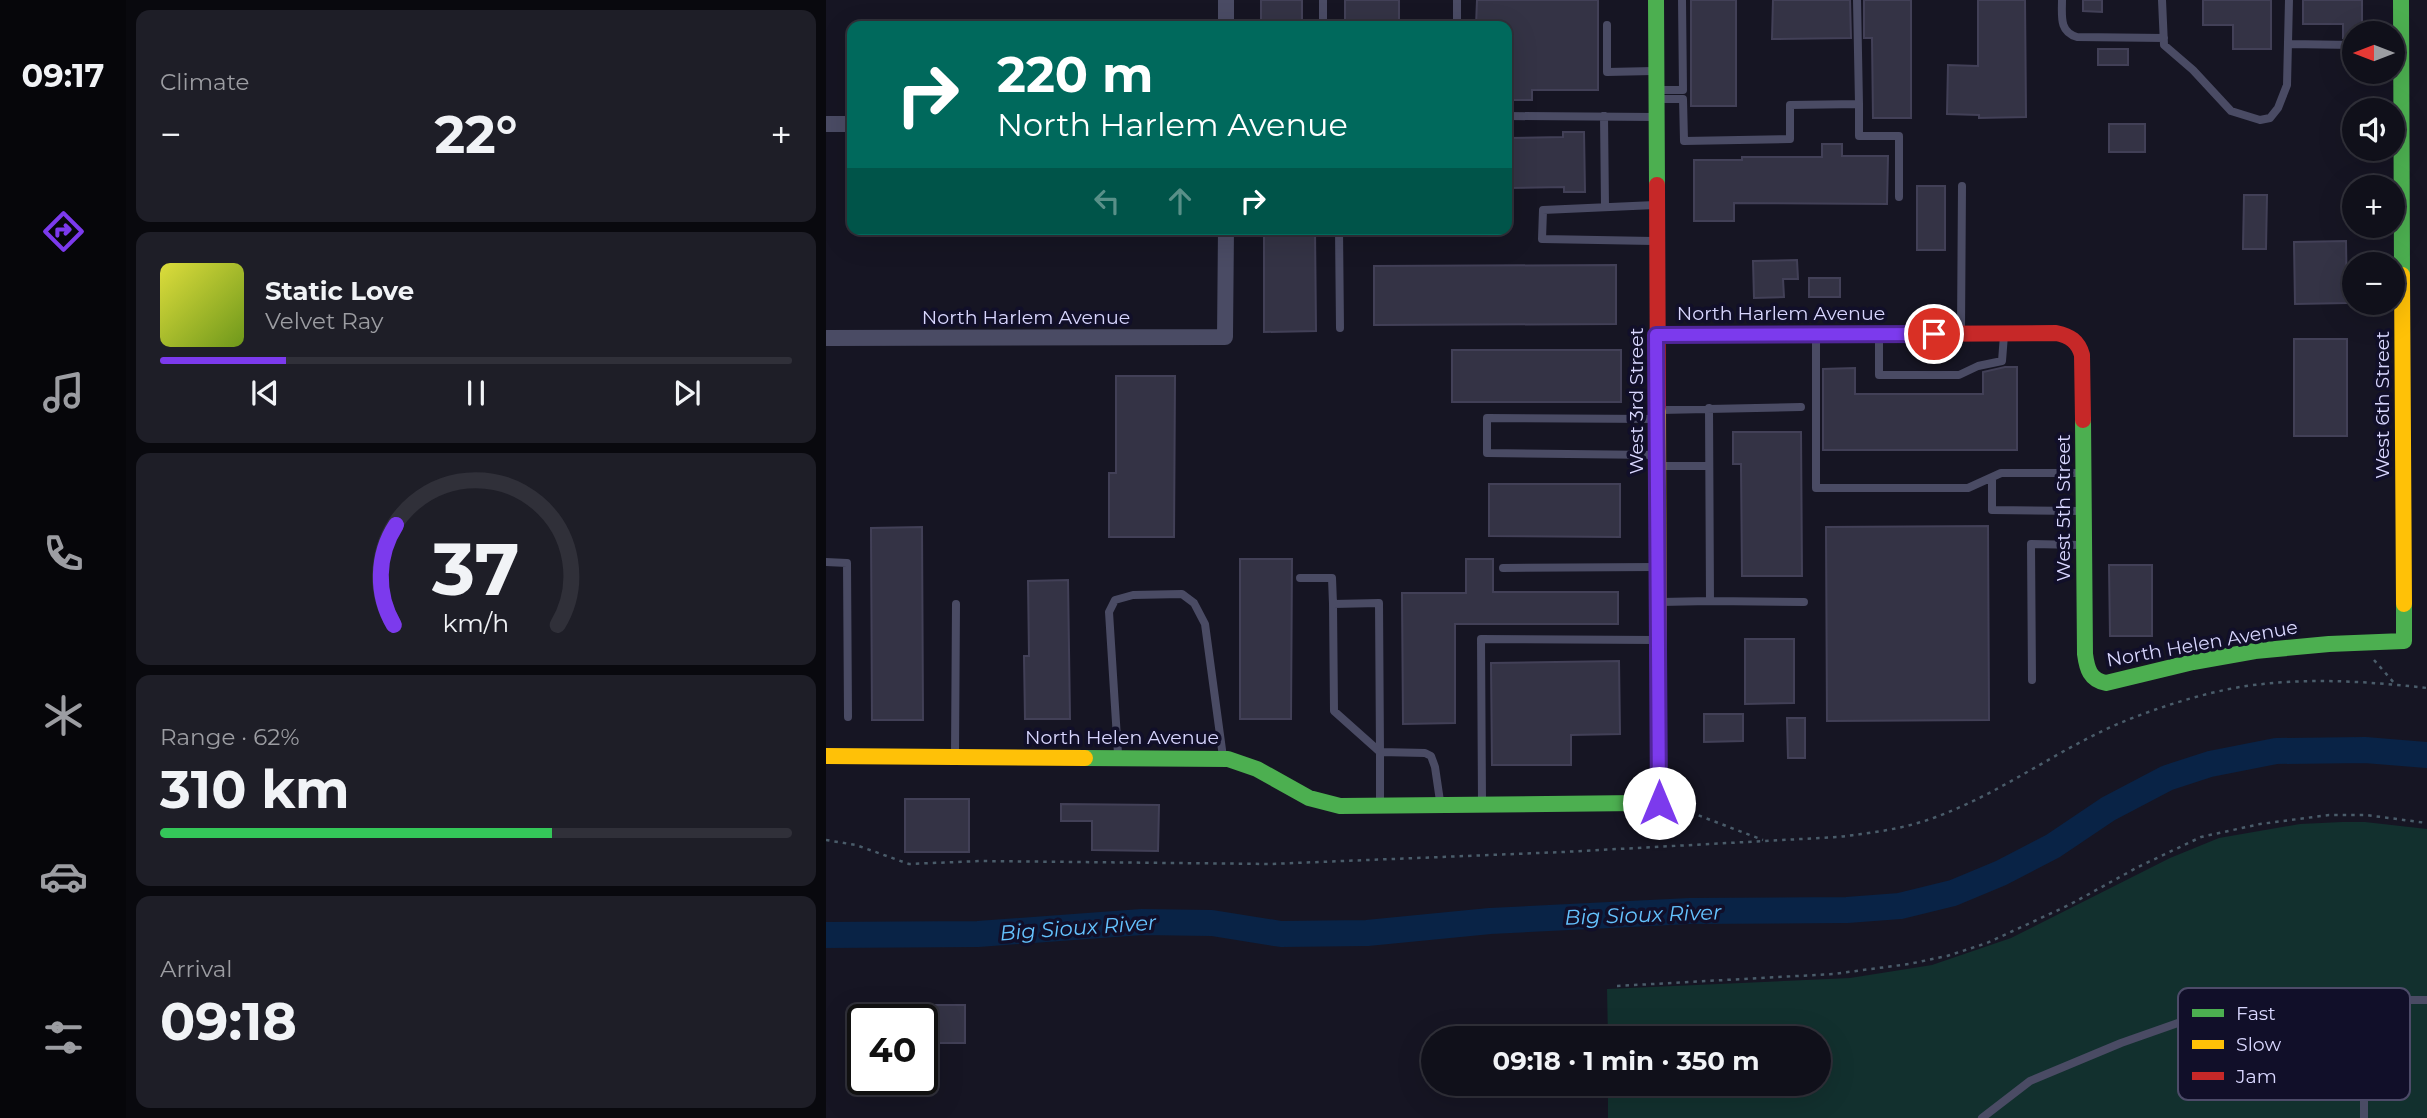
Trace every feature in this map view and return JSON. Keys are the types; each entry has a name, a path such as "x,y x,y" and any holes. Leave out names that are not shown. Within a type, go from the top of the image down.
{"street":[{"path":"1226,0 1226,21"},
{"name":"West 3rd Street","path":"1656,0 1659,803"},
{"name":"West 6th Street","path":"2398,21 2401,0"},
{"name":"West 6th Street","path":"2398,84 2403,641"},
{"path":"826,124 847,124"},
{"name":"North Harlem Avenue","path":"826,338 1225,337 1226,235"},
{"name":"North Harlem Avenue","path":"1656,335 2056,333 2073,338"},
{"name":"West 5th Street","path":"2073,338 2082,355 2085,654 2088,673 2093,679"},
{"name":"North Helen Avenue","path":"2093,679 2106,683 2204,660 2286,647 2403,641"},
{"name":"North Helen Avenue","path":"826,756 1223,758 1241,761 1257,768 1282,786 1325,805 1659,803"}],"lane":[{"path":"1323,0 1323,21"},
{"path":"1457,0 1457,21"},
{"path":"1656,95 1683,90 1682,0"},
{"path":"1857,0 1859,136 1899,136 1899,197"},
{"path":"2062,0 2062,23 2070,35 2164,38"},
{"path":"2162,0 2164,45 2193,69 2231,111 2260,120 2270,118 2278,108 2287,85 2289,0"},
{"path":"1607,25 1607,72 1656,71"},
{"path":"1656,44 1682,43"},
{"path":"2289,44 2342,45"},
{"path":"1656,95 1683,99 1684,141 1790,139 1790,105 1859,104"},
{"path":"1512,116 1656,117"},
{"path":"1604,117 1605,207"},
{"path":"1961,333 1962,186"},
{"path":"1656,205 1543,210 1542,239 1656,242"},
{"path":"1339,235 1340,328"},
{"path":"1879,334 1879,374 1959,375 1978,366 2002,361 2004,333"},
{"path":"1816,334 1816,488 1968,488 2001,473 2084,473"},
{"path":"1709,466 1486,453 1487,418 1657,415 1709,408 1801,407"},
{"path":"1709,408 1710,601"},
{"path":"1992,479 1992,510 2084,511"},
{"path":"2032,680 2031,544 2084,545"},
{"path":"826,562 848,563 848,717"},
{"path":"1503,568 1658,567"},
{"path":"1300,578 1332,578 1334,711 1380,752 1424,752 1431,756 1441,804"},
{"path":"1118,757 1109,612 1115,600 1133,595 1182,594 1194,603 1205,624 1223,758"},
{"path":"1658,602 1804,602"},
{"path":"1333,604 1379,603 1380,805"},
{"path":"956,604 956,757"},
{"path":"1482,804 1481,639 1658,640"},
{"path":"1982,1118 2030,1081 2121,1043 2178,1023"},
{"path":"2364,1100 2364,1118"}],"path":[{"path":"2365,642 2372,659 2396,685"},
{"path":"1659,803 1671,810 1687,811 1766,841"},
{"path":"1617,986 1833,974 1909,964 1947,956 1986,943 2202,837 2260,824 2329,816 2366,815 2427,823"},
{"path":"826,840 856,845 909,864"}],"green space":[{"path":"2342,822 2427,829 2427,1118 1608,1118 1608,1096 1831,1096 1831,1026 1608,1026 1607,989 1850,978 1932,965 2011,938 2170,858 2219,838 2300,824"}],"building":[{"path":"1261,0 1302,0 1302,21 1261,21"},
{"path":"1345,0 1399,0 1399,21 1345,21"},
{"path":"1477,0 1598,0 1598,90 1532,90 1532,100 1513,100 1512,21 1476,21"},
{"path":"1691,0 1736,0 1736,106 1691,106"},
{"path":"1773,0 1850,0 1851,38 1772,39"},
{"path":"1864,0 1911,0 1911,118 1873,118 1872,38 1864,38"},
{"path":"1978,0 2025,0 2026,117 1979,118 1979,115 1947,114 1948,65 1978,66"},
{"path":"2083,0 2102,0 2102,12 2083,11"},
{"path":"2203,0 2271,0 2271,49 2233,49 2233,25 2203,25"},
{"path":"2303,0 2362,0 2362,21 2303,24"},
{"path":"2098,49 2128,49 2128,65 2098,65"},
{"path":"2109,124 2145,124 2145,152 2109,152"},
{"path":"1563,132 1584,132 1585,192 1564,192 1564,187 1512,188 1512,138 1563,137"},
{"path":"1822,144 1842,144 1842,156 1888,156 1887,204 1734,203 1734,221 1694,221 1694,160 1822,157"},
{"path":"1917,186 1945,186 1945,250 1917,250"},
{"path":"2244,195 2267,195 2266,249 2243,249"},
{"path":"1264,235 1315,235 1316,331 1264,332"},
{"path":"2346,241 2346,252 2342,252 2342,303 2295,304 2294,242"},
{"path":"1797,260 1798,279 1783,279 1784,297 1754,298 1753,261"},
{"path":"1616,265 1616,324 1374,325 1374,266"},
{"path":"1809,278 1840,278 1840,297 1809,297"},
{"path":"2294,339 2347,339 2347,436 2294,436"},
{"path":"1452,350 1621,350 1621,402 1452,402"},
{"path":"2017,367 2017,450 1823,450 1823,369 1855,368 1855,394 1983,394 1983,372"},
{"path":"1116,376 1175,376 1174,537 1109,537 1109,473 1116,473"},
{"path":"1733,432 1801,432 1802,576 1742,576 1741,464 1733,464"},
{"path":"1489,484 1620,484 1620,537 1489,536"},
{"path":"1988,526 1989,720 1827,721 1826,527"},
{"path":"922,527 923,720 872,720 871,528"},
{"path":"1240,559 1292,559 1291,719 1240,719"},
{"path":"1466,559 1493,559 1493,592 1618,592 1618,624 1455,624 1455,723 1403,724 1402,593 1466,593"},
{"path":"2109,565 2152,565 2152,636 2110,636"},
{"path":"1068,580 1070,719 1025,719 1024,656 1029,656 1028,581"},
{"path":"1745,639 1794,639 1794,703 1745,704"},
{"path":"1619,661 1620,734 1571,735 1571,765 1492,765 1491,663"},
{"path":"1704,714 1743,714 1743,741 1704,742"},
{"path":"1787,718 1805,718 1805,758 1788,758"},
{"path":"905,799 969,799 969,852 905,852"},
{"path":"1061,804 1159,805 1158,851 1092,850 1092,821 1061,821"},
{"path":"938,1005 965,1005 965,1043 938,1043"}],"waterway":[{"name":"Big Sioux River","path":"826,935 978,934 1142,922 1212,923 1281,934 1367,933 1490,921 1690,911 1847,910 1900,906 1953,893 2001,873 2053,846 2108,809 2167,778 2210,764 2276,751 2365,750 2427,755"}],"traffic: fast":[{"path":"1656,0 1657,185"},
{"path":"2401,0 2402,252"},
{"path":"2083,420 2085,654 2088,669 2096,679 2106,683 2193,662 2255,651 2404,641 2404,604"},
{"path":"1085,758 1228,759 1257,769 1309,798 1340,806 1638,803"}],"traffic: slow":[{"path":"2402,315 2404,604"},
{"path":"1656,335 1893,334"},
{"path":"1638,803 1659,803 1658,407"},
{"path":"826,756 1085,758"}],"traffic: jam":[{"path":"1657,185 1658,407"},
{"path":"1893,334 2056,333 2065,336 2076,343 2082,355 2083,420"}],"route":[{"path":"1659,803 1656,335 1934,334"}]}
